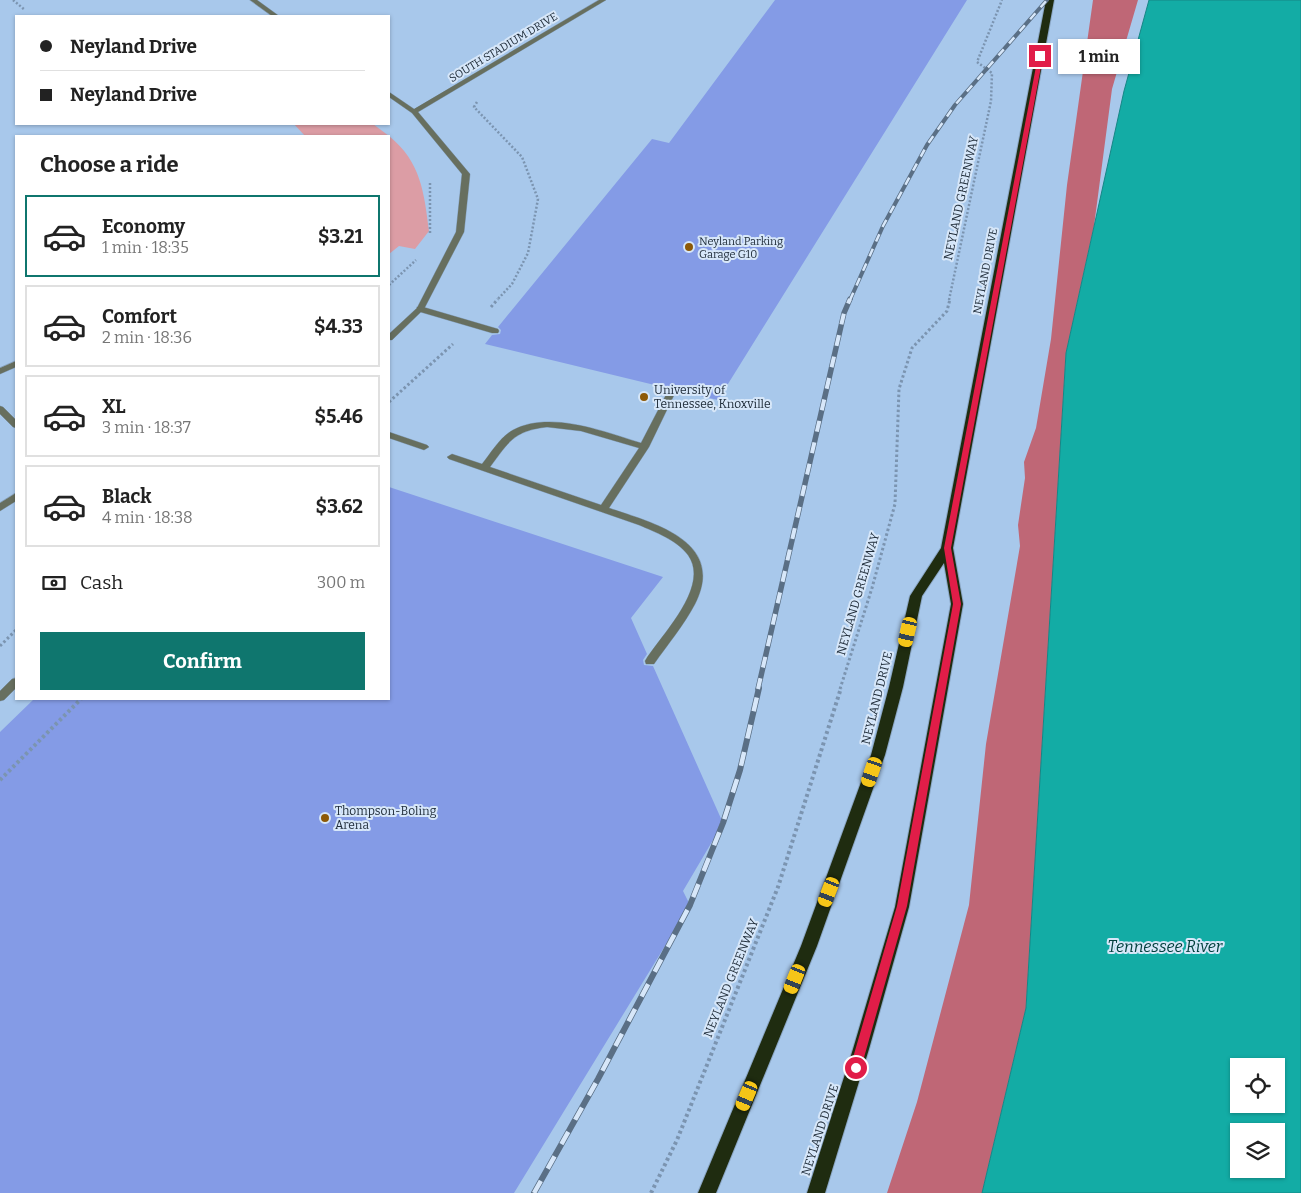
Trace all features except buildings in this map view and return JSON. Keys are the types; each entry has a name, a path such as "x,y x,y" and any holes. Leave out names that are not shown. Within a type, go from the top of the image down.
{"main road":[{"name":"NEYLAND DRIVE","path":"816,1193 861,1050 902,906 957,604 948,548 1050,0"},
{"name":"NEYLAND DRIVE","path":"707,1193 809,946 878,755 896,687 916,596 948,548"}],"street":[{"path":"253,0 275,15"},
{"name":"SOUTH STADIUM DRIVE","path":"414,112 602,0"},
{"path":"390,95 414,112 466,174 460,232 420,309 390,337"},
{"path":"420,309 495,331"},
{"path":"0,371 15,364"},
{"path":"603,509 644,448 673,389"},
{"path":"0,409 15,424"},
{"path":"484,468 506,440 517,431 530,426 571,426 644,448"},
{"path":"390,435 424,447"},
{"path":"452,456 603,509 654,529 686,545 697,562 699,578 692,598 650,661"},
{"path":"0,508 15,497"},
{"path":"0,697 15,683"}],"path":[{"path":"12,0 25,10"},
{"name":"NEYLAND GREENWAY","path":"650,1193 677,1140 778,887 872,588 895,504 899,389 912,348 947,311 991,101 992,73 977,62 1002,0"},
{"path":"390,401 474,325 512,284 528,253 538,199 522,157 474,107 478,101"},
{"path":"427,240 431,231 430,183"},
{"path":"390,284 420,258"},
{"path":"0,646 15,631"},
{"path":"0,780 80,700"}],"shaded area":[{"path":"1093,0 1138,0 1112,89 1094,226 1066,353 1026,1008 982,1193 887,1193 917,1102 969,905 986,744 1020,546 1018,525 1025,478 1024,462 1036,428 1051,339 1067,185"},
{"path":"295,125 374,125 388,135 304,135"},
{"path":"390,137 408,156 419,179 423,191 429,231 415,249 399,246 390,253"}],"water":[{"name":"Tennessee River","path":"1149,0 1301,0 1301,1193 982,1193 1026,1008 1066,353 1124,91"}],"railway":[{"path":"850,300 883,226 927,145 955,105 1047,0"},
{"path":"758,689 844,313 850,299"},
{"path":"534,1193 598,1079 690,905 723,823 740,770 759,688"}],"place":[{"name":"Neyland Parking Garage G10","path":"689,247"},
{"name":"University of Tennessee, Knoxville","path":"644,397"},
{"name":"Thompson-Boling Arena","path":"325,818"}],"route":[{"path":"856,1068 902,906 957,604 948,548 1040,56"}]}
